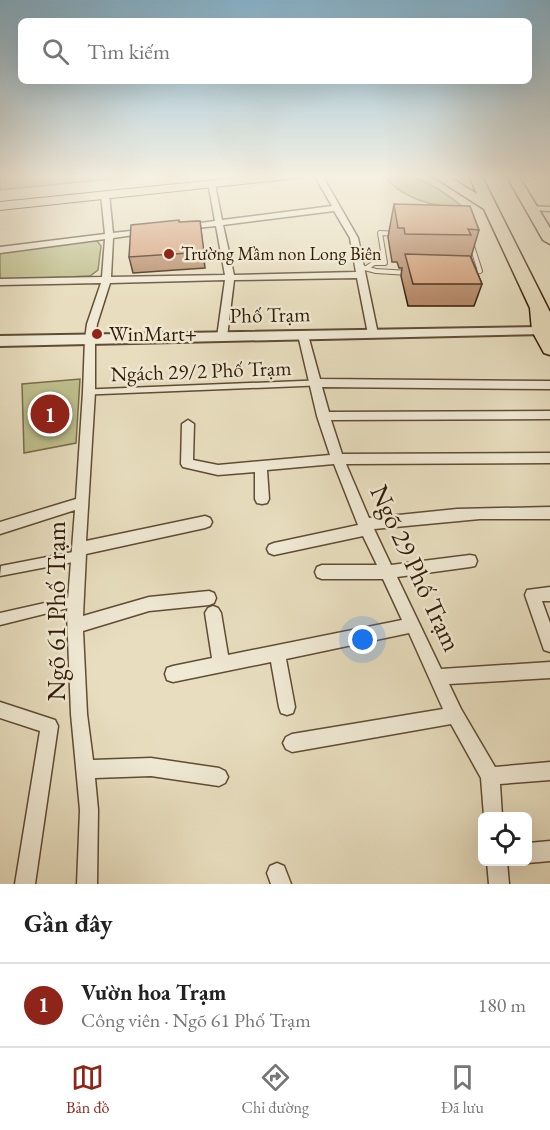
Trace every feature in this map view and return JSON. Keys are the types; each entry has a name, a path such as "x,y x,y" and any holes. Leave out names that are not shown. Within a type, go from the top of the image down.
{"highway":[{"path":"493,216 538,308 548,340"},
{"path":"545,224 550,240"}],"street":[{"name":"Ngõ 61 Phố Trạm","path":"87,884 89,810 79,714 75,626 90,339 92,324 106,280 110,235 108,216"},
{"path":"220,216 230,276 222,337"},
{"path":"177,228 273,216"},
{"path":"342,216 354,238 363,270 373,334"},
{"path":"0,250 155,230"},
{"path":"0,282 363,270"},
{"name":"Phố Trạm","path":"0,341 373,334 548,340"},
{"name":"Ngõ 29 Phố Trạm","path":"303,335 323,416 338,459 366,527 455,715 490,776 493,812"},
{"path":"314,383 550,385"},
{"path":"323,416 550,415"},
{"path":"188,423 187,465 201,465 218,470 338,459 550,458"},
{"path":"261,466 262,499"},
{"path":"0,528 81,503"},
{"path":"274,549 414,518 521,512 550,513"},
{"path":"1,571 205,522"},
{"path":"322,572 387,572 470,561"},
{"path":"550,594 532,595 550,644"},
{"path":"0,619 76,602"},
{"path":"75,626 149,604 211,605 221,664"},
{"path":"173,674 413,625"},
{"path":"277,654 287,707"},
{"path":"437,677 550,670"},
{"path":"0,710 49,726 25,884"},
{"path":"292,743 455,715"},
{"path":"86,769 151,767 219,777"},
{"path":"490,776 550,771"},
{"path":"532,853 550,851"},
{"path":"497,866 499,884"}],"lane":[{"path":"363,270 374,263 385,263 380,233 403,234"},
{"path":"462,274 473,274 480,271 468,237"},
{"path":"363,270 419,273"},
{"name":"Ngách 29/2 Phố Trạm","path":"89,392 314,383"}],"green space":[{"path":"86,239 96,240 101,246 98,270 90,276 0,280 0,251"},
{"path":"80,379 76,443 24,453 22,384"}],"building":[{"path":"396,216 474,216 479,230 468,229 471,235 405,234 404,228 398,228"},
{"path":"179,220 179,222 200,221 204,252 129,257 131,225"},
{"path":"405,254 470,256 482,284 413,284"}],"place":[{"name":"Trường Mầm non Long Biên","path":"169,254"},
{"name":"WinMart+","path":"97,334"},
{"name":"Vườn hoa Trạm","path":"50,414"}]}
